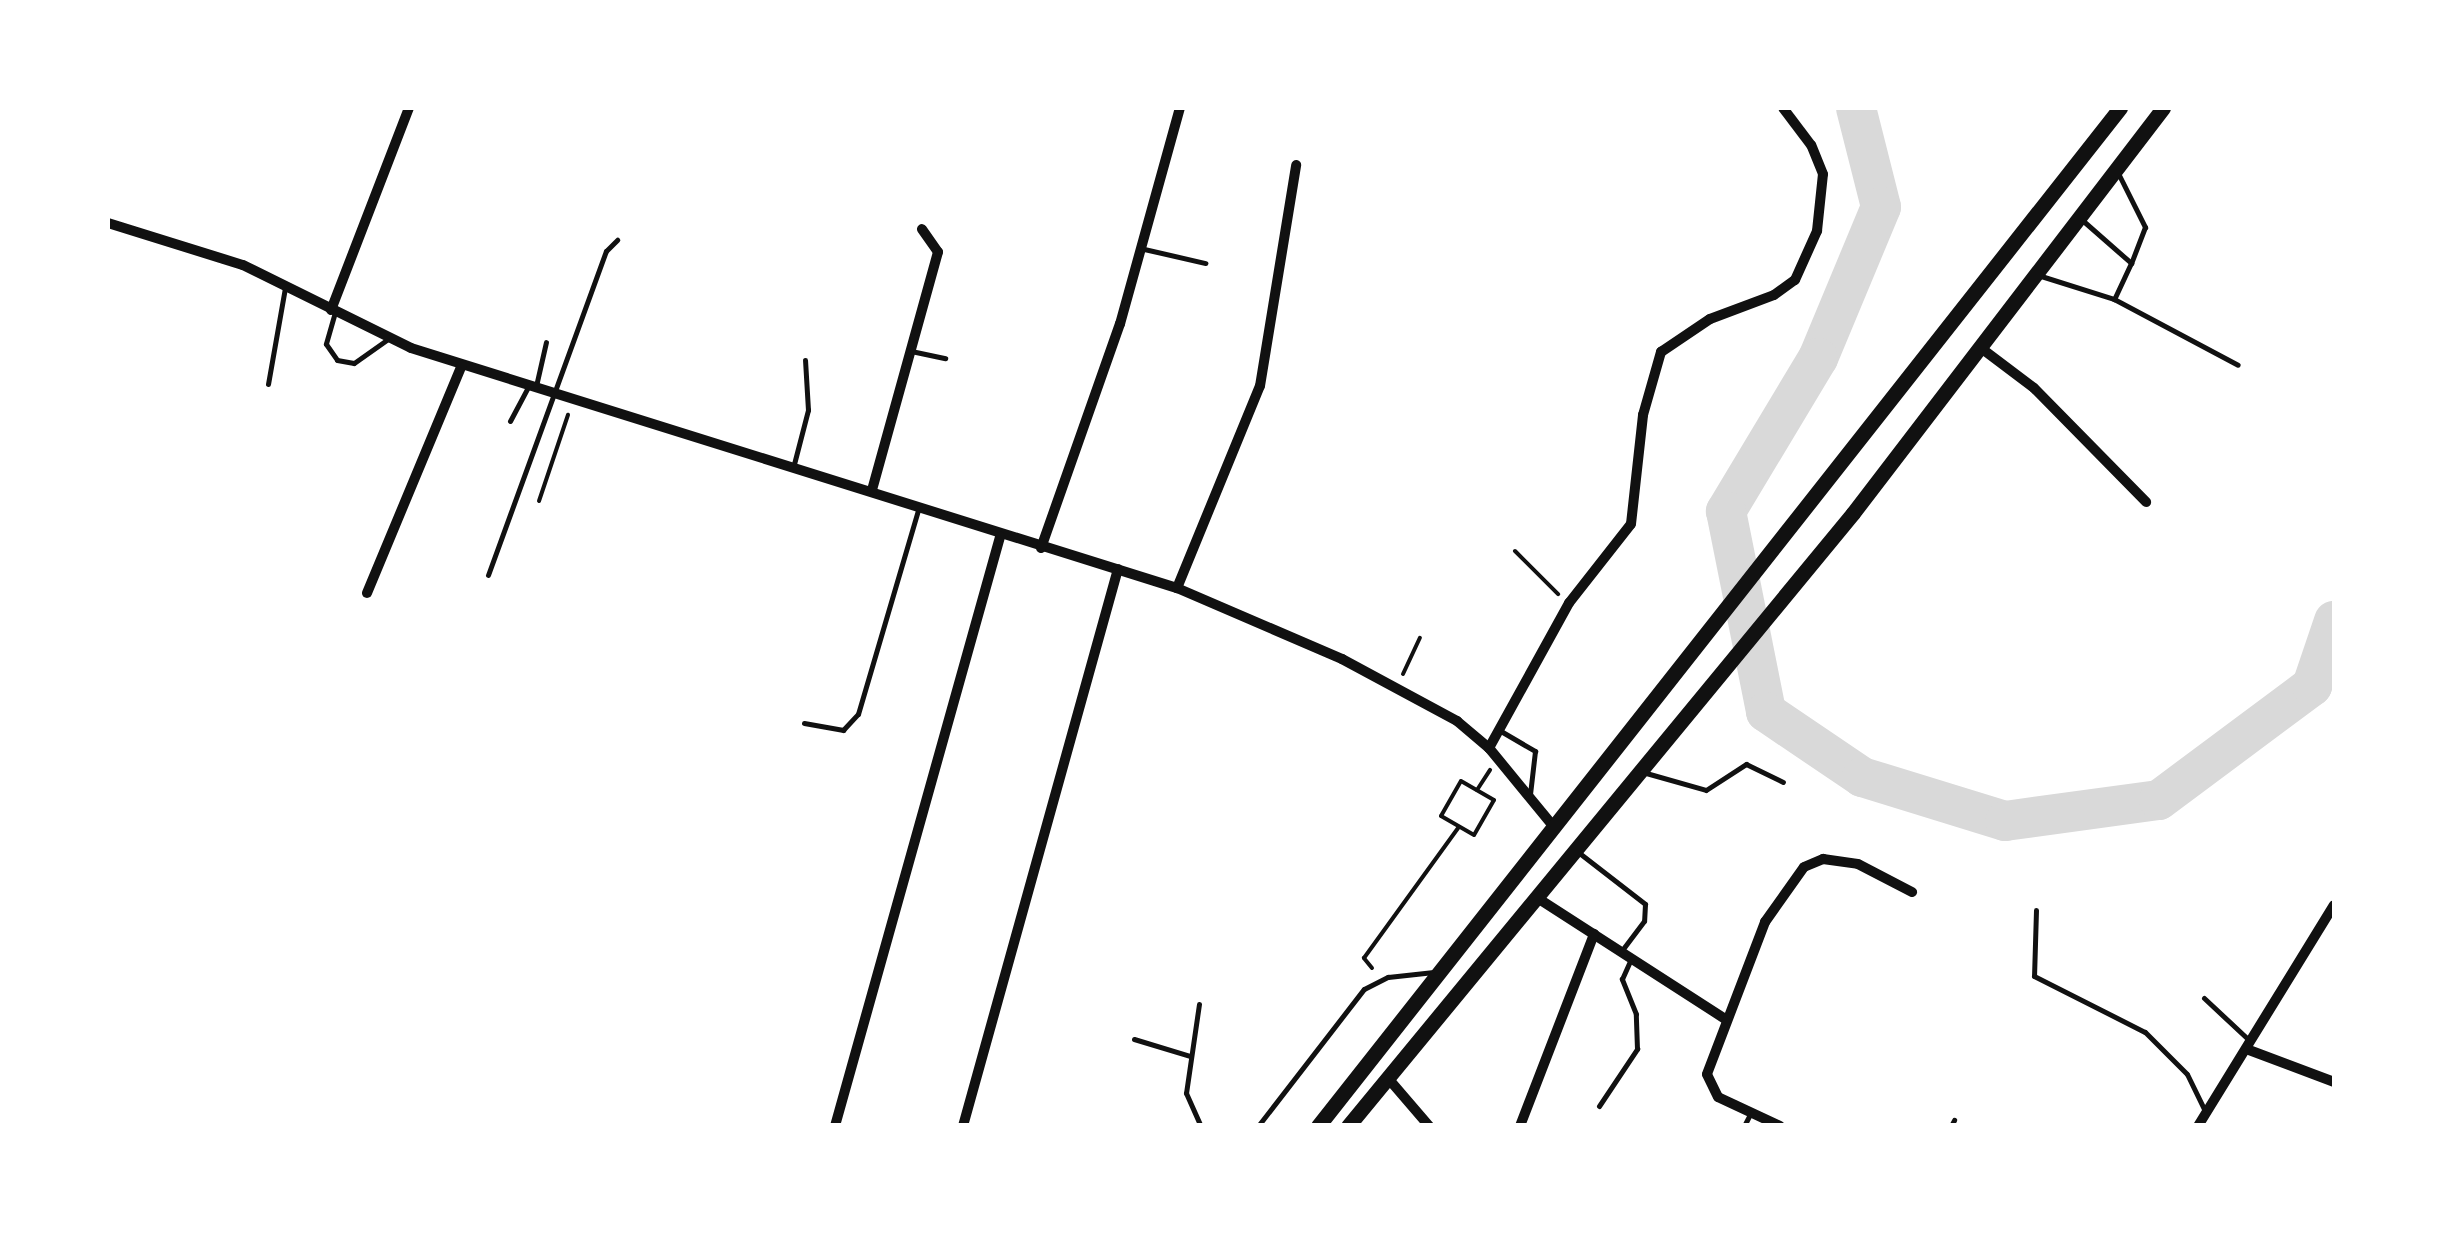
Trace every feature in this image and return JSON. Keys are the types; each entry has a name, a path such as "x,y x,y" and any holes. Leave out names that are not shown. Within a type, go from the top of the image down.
{"main road":[{"path":"1318,1126 2120,108"},
{"path":"1348,1126 1539,899 1638,771 1672,736 1853,513 1981,348 2032,273 2164,108"}],"street":[{"path":"333,312 410,108"},
{"path":"1040,548 1144,249 1180,108"},
{"path":"1489,748 1569,603 1637,509 1643,415 1662,352 1710,319 1774,295 1795,280 1817,231 1822,174 1811,145 1783,108"},
{"path":"1177,588 1260,386 1296,165"},
{"path":"108,222 211,253 333,312 462,365 794,464 1000,537 1177,588 1397,688 1489,748 1553,826"},
{"path":"872,490 938,252 922,229"},
{"path":"1981,348 2034,388 2146,502"},
{"path":"367,594 462,365"},
{"path":"836,1126 1000,537"},
{"path":"963,1126 1118,569"},
{"path":"1780,1126 1750,1114 1710,1086 1710,1060 1764,922 1804,868 1839,858 1912,892"},
{"path":"1539,899 1725,1020"},
{"path":"2198,1126 2334,906"},
{"path":"1520,1126 1594,934"},
{"path":"2250,1047 2334,1082"},
{"path":"1387,1077 1430,1126"}],"lane":[{"path":"2114,298 2145,227 2116,169"},
{"path":"2078,218 2096,227 2132,263"},
{"path":"488,575 558,392 606,250 617,240"},
{"path":"1144,249 1204,264"},
{"path":"2032,273 2114,298 2238,364"},
{"path":"268,384 285,288"},
{"path":"333,312 326,344 337,360 354,363 390,337"},
{"path":"510,421 533,385 546,342"},
{"path":"908,351 945,358"},
{"path":"794,464 808,410 804,360"},
{"path":"804,723 843,730 858,714 919,507"},
{"path":"1499,730 1535,751 1530,796"},
{"path":"1638,771 1706,790 1750,764 1783,782"},
{"path":"1574,850 1646,904 1644,921 1620,952"},
{"path":"2036,910 2034,976 2146,1032 2187,1074 2206,1112"},
{"path":"1599,1106 1637,1049 1636,1014 1622,979 1632,959"},
{"path":"1258,1126 1364,988 1388,977 1439,972"},
{"path":"2204,998 2250,1047"},
{"path":"1199,1004 1190,1056 1188,1108 1201,1126"},
{"path":"1134,1039 1190,1056"},
{"path":"1744,1126 1750,1114"}],"path":[{"path":"539,500 574,398"},
{"path":"1515,551 1569,603"},
{"path":"1397,688 1420,638"},
{"path":"1462,781 1494,800 1474,836 1458,826 1441,816 1462,781"},
{"path":"1364,958 1458,826"}],"waterway":[{"path":"1856,108 1881,207 1818,358 1726,511 1766,712 1862,777 2005,821 2159,800 2312,686 2334,621"}]}
